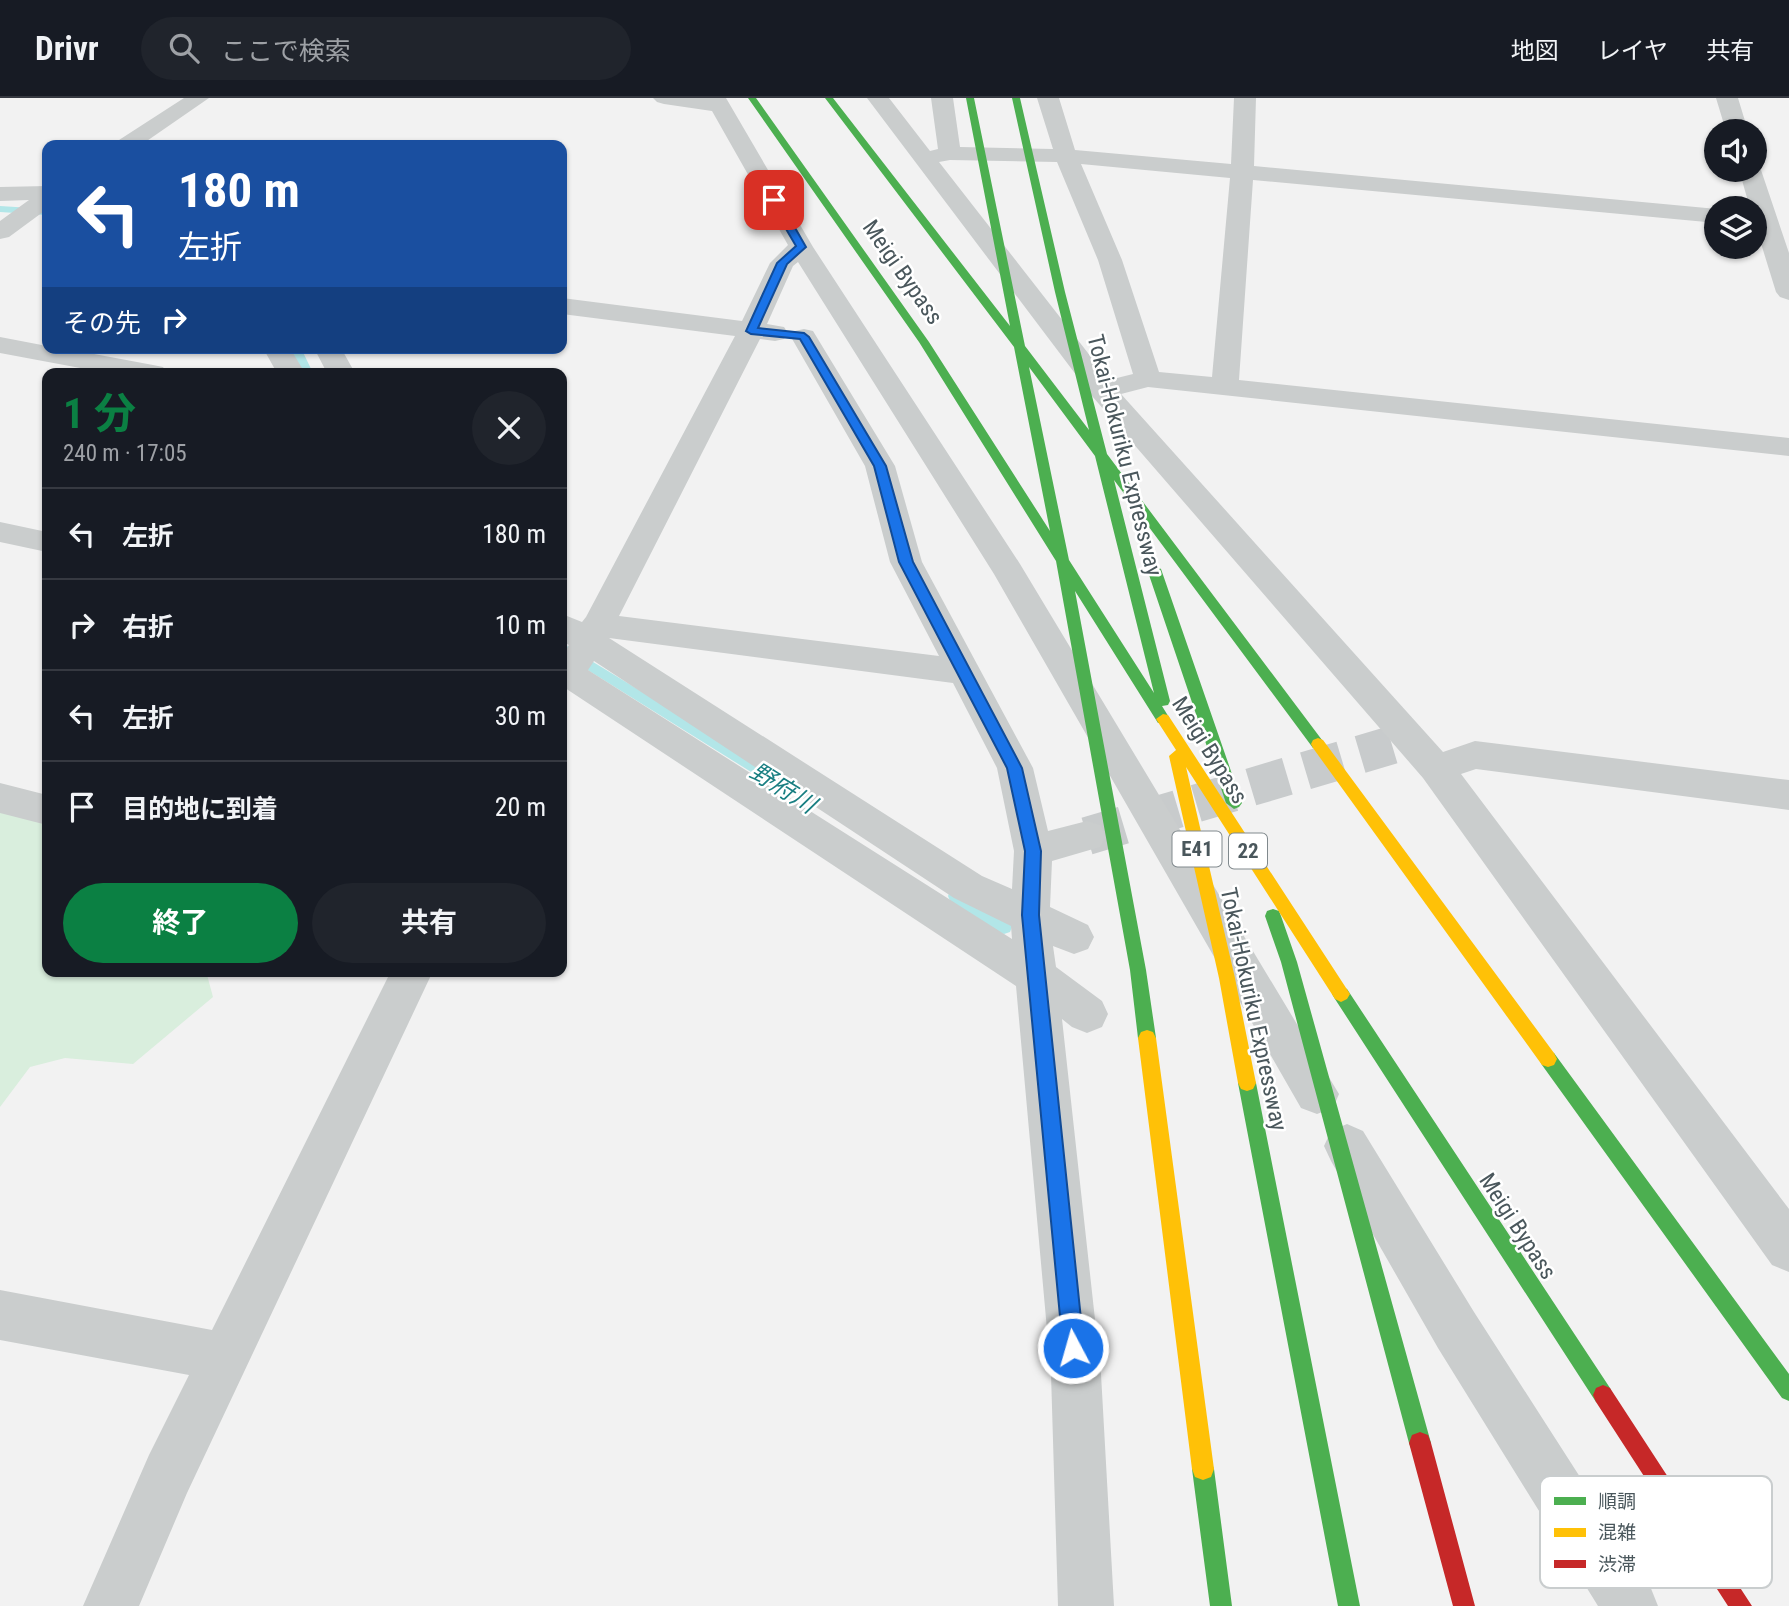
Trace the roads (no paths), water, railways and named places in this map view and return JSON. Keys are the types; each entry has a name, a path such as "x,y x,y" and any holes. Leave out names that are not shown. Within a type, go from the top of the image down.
{"highway":[{"name":"Meigi Bypass","path":"829,98 909,199 1335,766 1789,1391"},
{"path":"970,98 1081,653 1138,970 1221,1606"},
{"name":"Tokai-Hokuriku Expressway","path":"1016,98 1060,292 1153,655 1227,978 1349,1606"},
{"name":"Meigi Bypass","path":"729,101 925,342 1244,845 1656,1476"},
{"path":"1060,292 1289,962 1464,1606"},
{"name":"Meigi Bypass","path":"1729,1588 1741,1606"}],"street":[{"path":"135,140 198,98"},
{"path":"664,98 729,101 801,247 1009,572 1449,1318 1548,1476"},
{"path":"878,98 938,156 1102,390 1402,743 1436,768 1789,1248"},
{"path":"938,156 942,98"},
{"path":"1048,98 1066,156 1110,260 1147,379"},
{"path":"1225,386 1242,172 1245,98"},
{"path":"1727,98 1733,119"},
{"path":"938,156 1066,156 1704,215"},
{"path":"1754,182 1770,221 1789,292"},
{"path":"0,194 42,203"},
{"path":"13,223 42,206"},
{"path":"576,652 751,331 782,263 801,247"},
{"path":"567,307 804,337 855,334"},
{"path":"804,337 880,466 906,562 1015,768 1033,851 1030,915 1076,1374 1086,1606"},
{"path":"0,345 42,353"},
{"path":"49,354 126,368"},
{"path":"1102,390 1147,379 1789,447"},
{"path":"0,532 42,541"},
{"path":"576,652 964,672"},
{"path":"576,652 633,668 968,887 1074,937"},
{"path":"576,652 1087,1014"},
{"path":"1436,768 1475,755 1789,795"},
{"path":"0,798 42,809"},
{"path":"1033,851 1087,836"},
{"path":"111,1606 168,1474 409,977"},
{"path":"0,1315 225,1356"},
{"path":"1619,1588 1630,1606"}],"waterway":[{"name":"野府川","path":"0,209 42,212"},
{"name":"野府川","path":"298,354 305,368"},
{"name":"野府川","path":"567,651 793,791"},
{"name":"野府川","path":"956,896 1004,927"}],"tunnel":[{"path":"1087,836 1392,745"}]}
